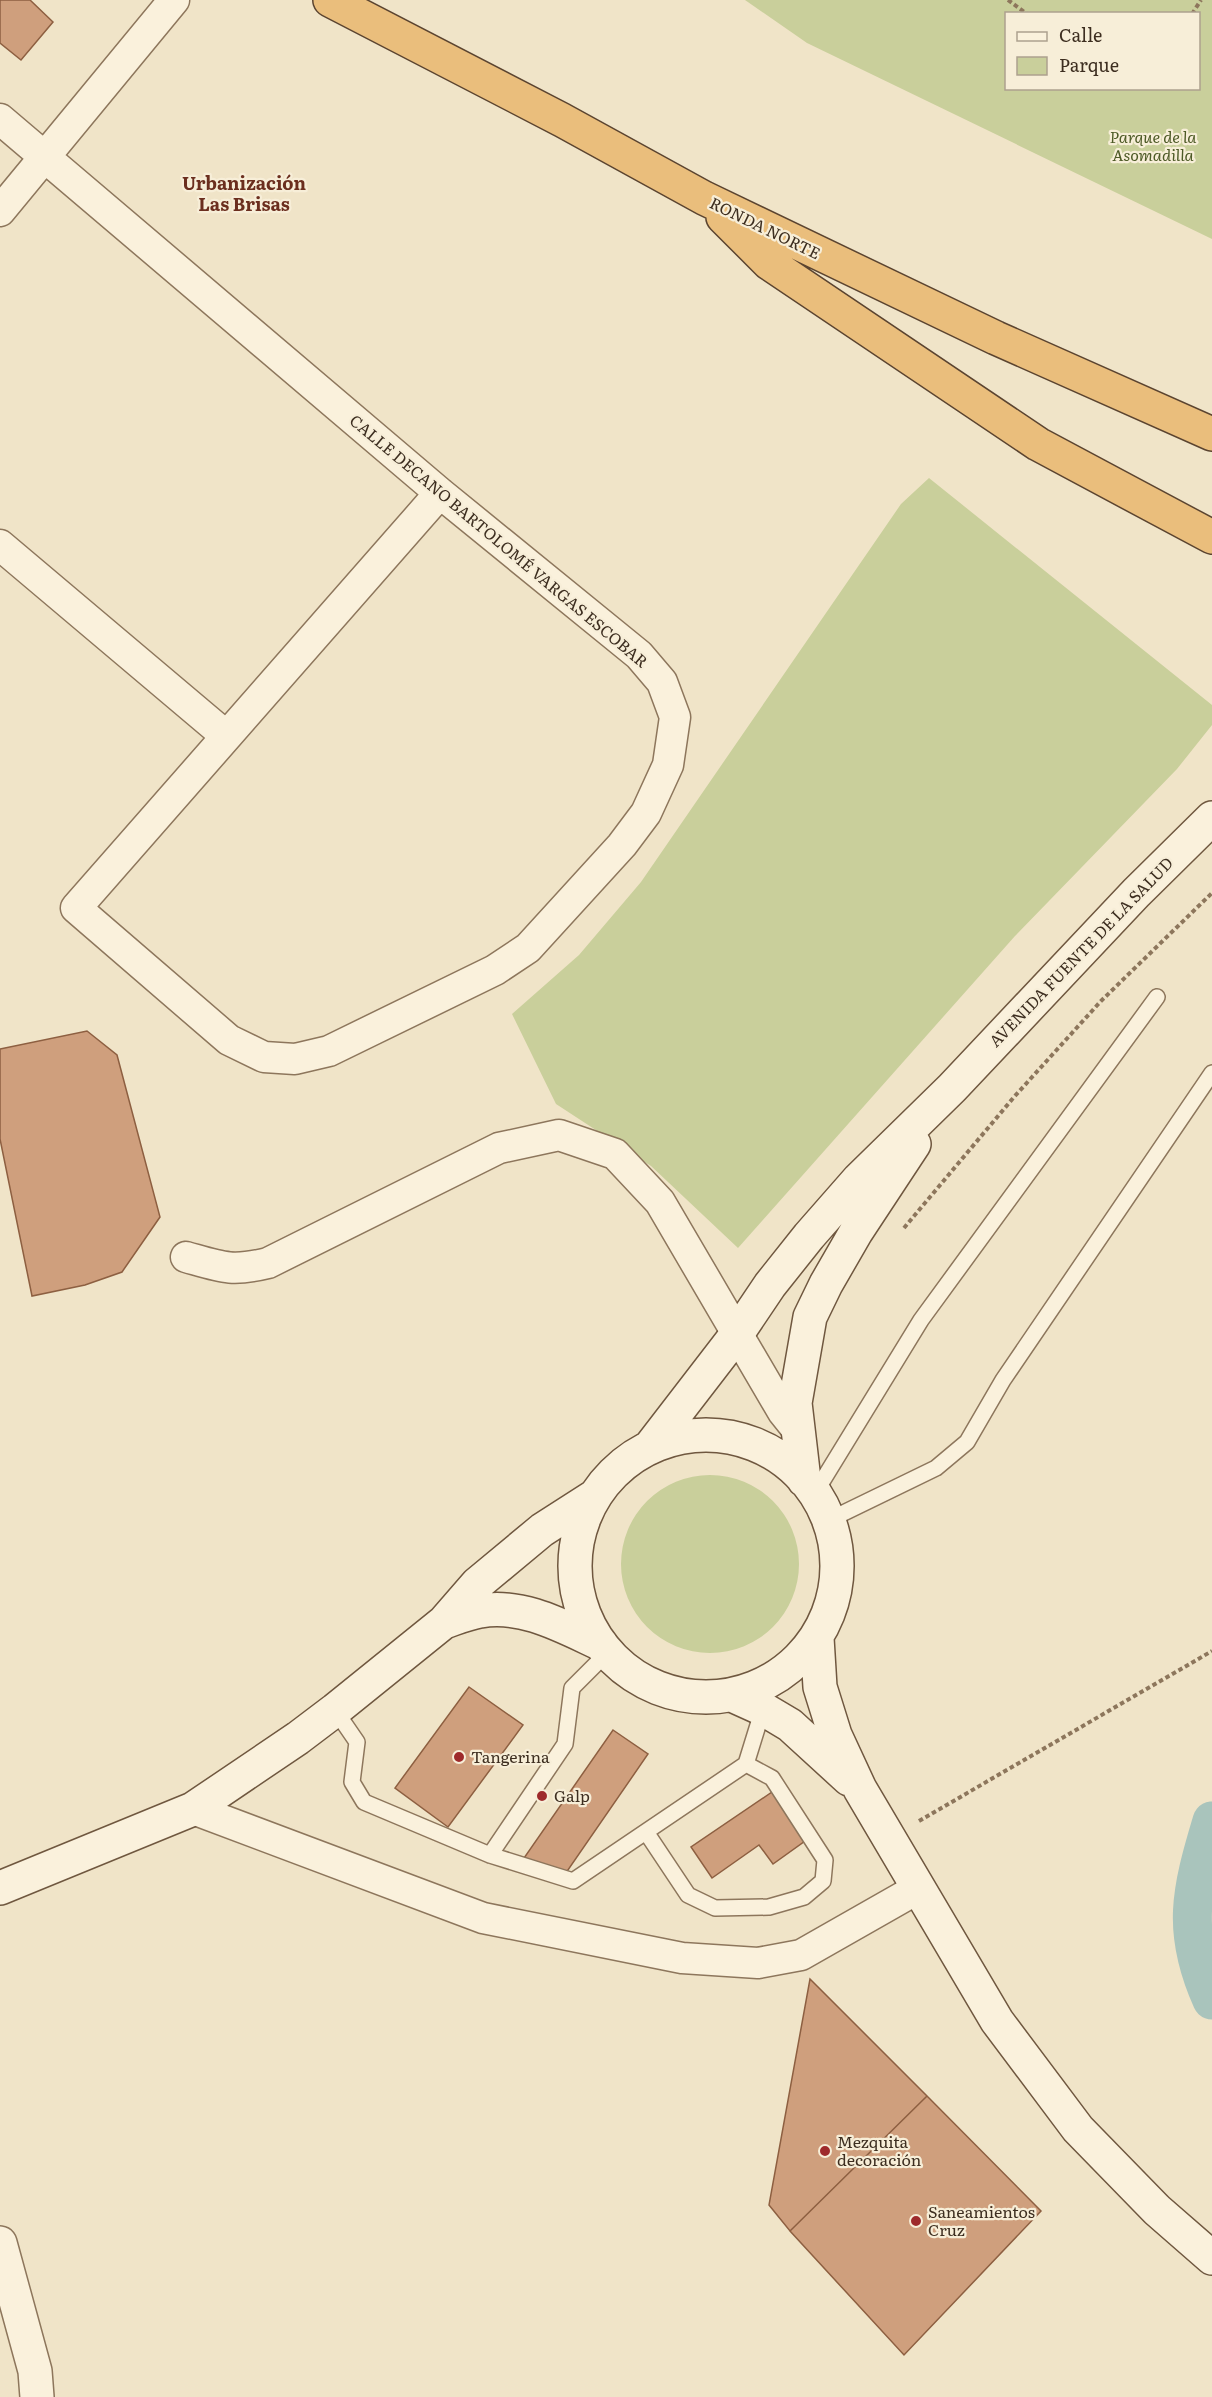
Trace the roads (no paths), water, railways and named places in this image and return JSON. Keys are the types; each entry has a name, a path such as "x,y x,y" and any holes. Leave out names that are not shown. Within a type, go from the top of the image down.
{"highway":[{"name":"RONDA NORTE","path":"330,0 562,120 704,198 996,338 1212,434"},
{"path":"704,198 769,263 1038,444 1212,537"}],"main road":[{"name":"AVENIDA FUENTE DE LA SALUD","path":"952,1088 1136,894 1212,818"},
{"path":"650,1447 737,1334 770,1286 840,1201 859,1179 952,1088"},
{"path":"816,1497 795,1469 770,1451 741,1439 711,1434 679,1437 650,1447 629,1460 610,1476 595,1496 582,1524 575,1555 577,1587 585,1617 604,1648 621,1666 646,1683 673,1693 703,1698 732,1695 766,1684 794,1664 817,1638 830,1610 837,1580 837,1550 816,1497 799,1432 795,1403 810,1317 856,1232 952,1088"},
{"path":"0,1888 193,1809 298,1738 335,1710 444,1622 477,1584 542,1530 595,1496"},
{"path":"444,1622 481,1610 512,1611 537,1616 604,1648"},
{"path":"817,1638 820,1687 835,1735 860,1789 997,2021 1078,2129 1157,2210 1212,2258"},
{"path":"732,1695 763,1709 790,1725 860,1789"},
{"path":"0,2242 35,2371 37,2397"}],"street":[{"path":"0,211 43,156 174,0"},
{"name":"CALLE DECANO BARTOLOMÉ VARGAS ESCOBAR","path":"0,119 440,492 639,655 662,682 675,717 668,765 646,813 622,844 528,948 495,970 329,1051 296,1059 264,1057 229,1040 76,908 225,735"},
{"path":"0,545 225,735 440,492"},
{"path":"186,1257 224,1268 244,1269 268,1263 499,1148 559,1135 615,1154 660,1202 783,1412 799,1432"},
{"path":"193,1809 483,1918 682,1958 759,1963 801,1954 917,1889"}],"lane":[{"path":"816,1497 921,1320 1157,997"},
{"path":"816,1497 936,1468 967,1442 1003,1380 1212,1073"},
{"path":"490,1855 565,1744 572,1688 604,1648"},
{"path":"335,1710 357,1742 352,1782 363,1802 490,1855 573,1881 746,1764 763,1709"},
{"path":"646,1832 688,1894 715,1908 769,1907 804,1897 823,1881 825,1860 772,1778 746,1764"}],"waterway":[{"path":"1212,1821 1199,1869 1192,1911 1196,1953 1212,2000"}],"place":[{"name":"Tangerina","path":"459,1757"},
{"name":"Galp","path":"542,1796"},
{"name":"Mezquita decoración","path":"825,2151"},
{"name":"Saneamientos Cruz","path":"916,2221"}],"district":[{"name":"Urbanización Las Brisas","path":"244,194"}],"park label":[{"name":"Parque de la Asomadilla","path":"1153,146"}]}
